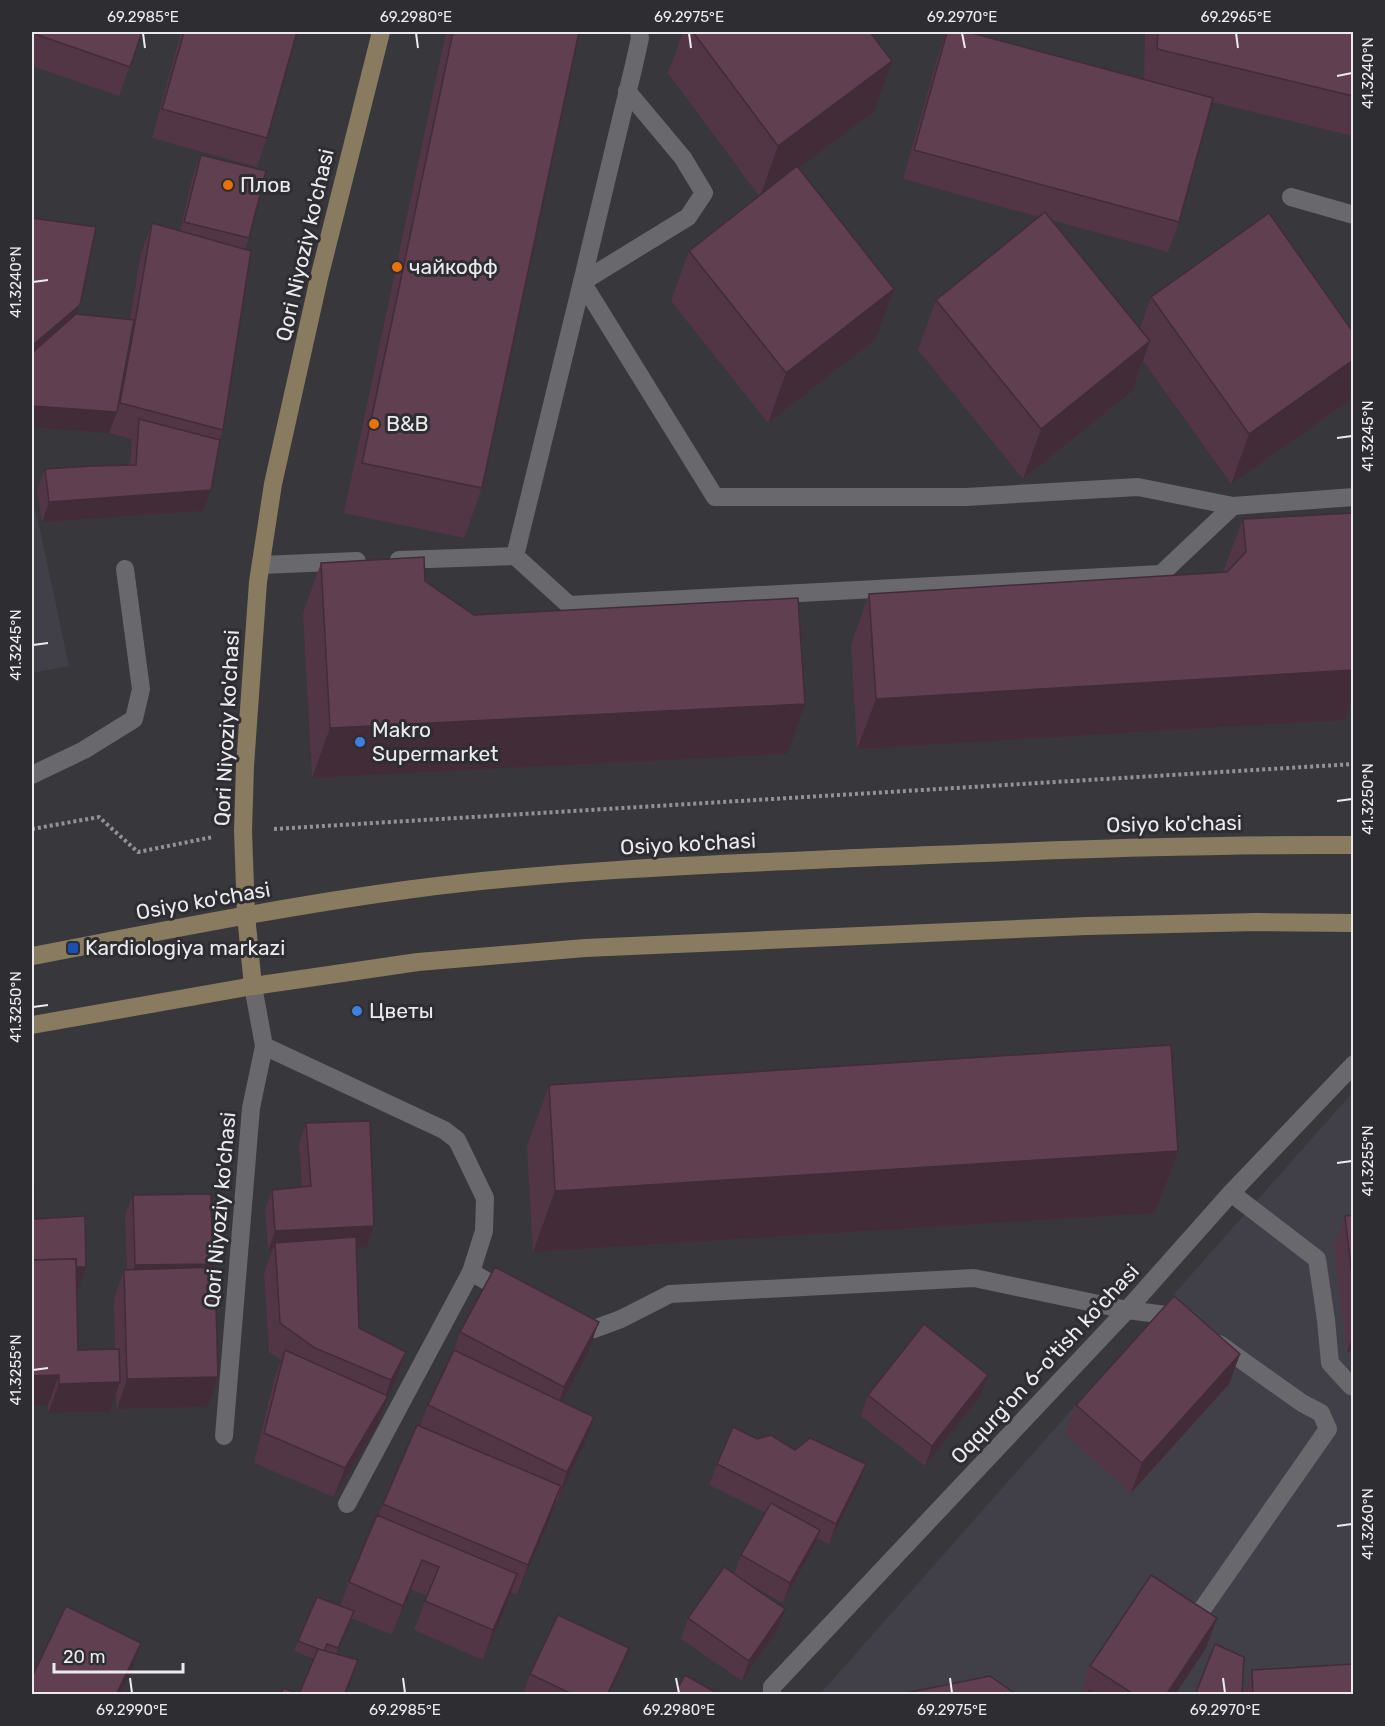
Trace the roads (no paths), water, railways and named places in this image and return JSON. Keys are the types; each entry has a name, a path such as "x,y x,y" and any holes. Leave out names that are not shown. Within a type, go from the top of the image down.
{"main road":[{"name":"Qori Niyoziy ko'chasi","path":"253,986 246,915 243,831 245,766 258,582 273,484 319,278 381,32"},
{"name":"Osiyo ko'chasi","path":"32,956 246,915 414,889 584,872 757,862 1094,849 1353,845"},
{"path":"32,1025 253,986 418,962 585,948 1088,926 1257,922 1353,923"}],"street":[{"path":"514,556 582,282 640,38 639,32"},
{"path":"582,282 688,217 704,193 683,158 627,91"},
{"path":"1291,197 1353,215"},
{"path":"582,282 715,497 966,497 1138,487 1233,506 1353,497"},
{"path":"261,565 514,556 569,605 1161,574 1233,506"},
{"path":"32,775 84,750 134,719 141,689 125,569"},
{"name":"Qori Niyoziy ko'chasi","path":"224,1436 251,1108 264,1046 253,986"},
{"path":"264,1046 444,1130 457,1140 484,1198 484,1231 471,1272 347,1504"},
{"name":"Oqqurg'on 6-o'tish ko'chasi","path":"772,1695 772,1687 1128,1310 1232,1193 1353,1064"},
{"path":"1232,1193 1317,1259 1330,1363 1353,1387"},
{"path":"471,1272 527,1305"},
{"path":"555,1321 594,1329 621,1319 670,1294 974,1278 1128,1310 1184,1317 1192,1324"},
{"path":"1201,1611 1328,1430 1322,1413 1302,1402 1209,1336"}],"place":[{"name":"Плов","path":"228,185"},
{"name":"чайкофф","path":"397,267"},
{"name":"B&B","path":"374,424"},
{"name":"Makro Supermarket","path":"360,742"},
{"name":"Kardiologiya markazi","path":"73,948"},
{"name":"Цветы","path":"357,1011"}]}
